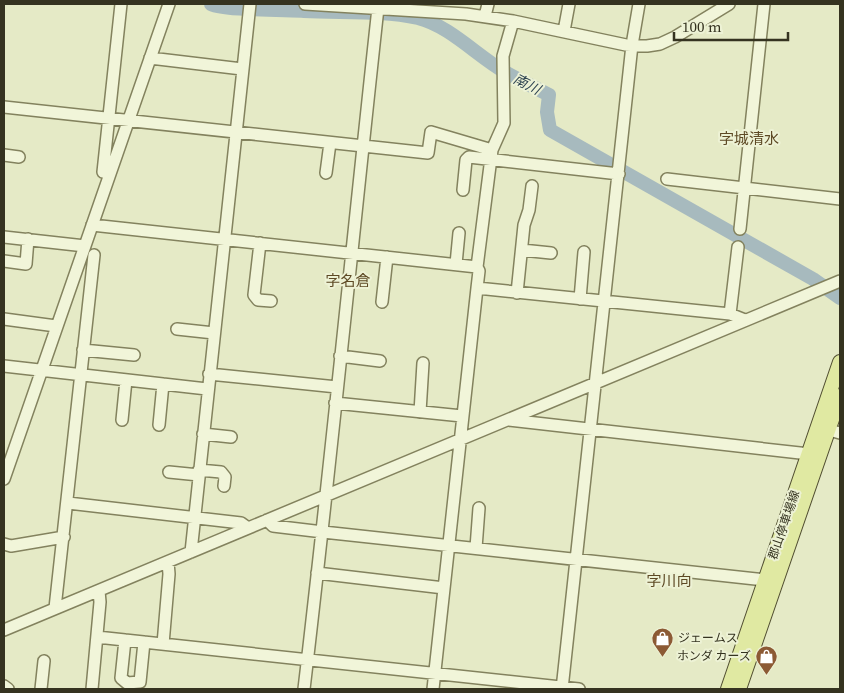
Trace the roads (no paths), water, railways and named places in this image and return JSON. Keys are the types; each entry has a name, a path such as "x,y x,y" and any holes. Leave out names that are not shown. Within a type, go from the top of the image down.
{"main road":[{"name":"郡山停車場線","path":"728,689 840,362"},
{"name":"郡山停車場線","path":"739,689 834,432 840,396"}],"street":[{"path":"103,172 121,4"},
{"path":"4,479 6,466 42,370 169,4"},
{"path":"191,552 250,4"},
{"path":"305,4 485,16 632,45 660,44 728,4"},
{"path":"485,16 488,4"},
{"path":"564,31 569,4"},
{"path":"562,688 592,431 595,384 632,45 639,4"},
{"path":"708,4 709,16"},
{"path":"740,229 764,4"},
{"path":"304,689 327,496 350,254 378,8"},
{"path":"433,689 477,288 477,267 491,154 504,123 503,56 513,21"},
{"path":"150,58 242,69"},
{"path":"4,107 428,153 431,132 491,154 619,174"},
{"path":"326,174 330,143"},
{"path":"463,190 468,157 491,154"},
{"path":"4,155 18,157"},
{"path":"667,179 840,199"},
{"path":"517,292 532,186"},
{"path":"92,225 477,267"},
{"path":"456,264 459,233"},
{"path":"4,237 85,246"},
{"path":"4,261 26,264 28,239"},
{"path":"260,243 254,295 258,300 271,301"},
{"path":"730,314 738,247"},
{"path":"522,250 552,253"},
{"path":"580,299 584,252"},
{"path":"55,608 94,255"},
{"path":"382,302 387,257"},
{"path":"4,630 840,281"},
{"path":"477,288 730,314 745,320"},
{"path":"4,319 56,326"},
{"path":"177,329 214,333"},
{"path":"83,350 134,355"},
{"path":"340,356 380,361"},
{"path":"420,412 424,363"},
{"path":"4,366 208,389"},
{"path":"209,374 337,388"},
{"path":"122,420 126,380"},
{"path":"159,426 163,384"},
{"path":"335,403 462,416"},
{"path":"507,420 809,454"},
{"path":"203,434 231,437"},
{"path":"169,472 221,472 225,477 224,486"},
{"path":"68,503 241,523 248,528"},
{"path":"476,548 479,508"},
{"path":"267,520 273,526 765,580"},
{"path":"4,544 11,546 64,537"},
{"path":"163,644 169,574 168,562"},
{"path":"317,573 444,588"},
{"path":"92,689 100,599 98,591"},
{"path":"97,637 435,673 475,683 580,689"},
{"path":"125,640 121,678 127,683 140,682 144,642"},
{"path":"41,689 44,661"},
{"path":"4,686 8,689"}],"waterway":[{"name":"南川","path":"211,4 239,9 404,15 430,22 452,34 505,72 549,95 547,112 550,130 813,279 840,298"}],"place":[{"name":"ジェームス","path":"662,657"},
{"name":"ホンダ カーズ","path":"767,675"}],"district":[{"name":"字城清水","path":"749,138"},
{"name":"字名倉","path":"348,280"},
{"name":"字川向","path":"669,580"}]}
